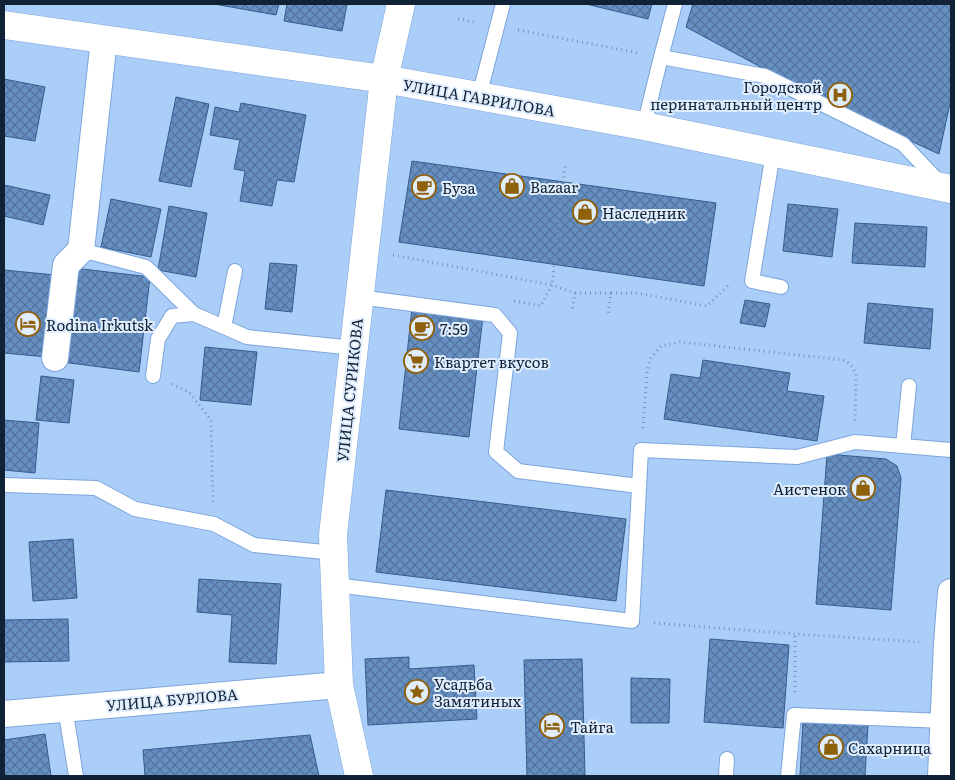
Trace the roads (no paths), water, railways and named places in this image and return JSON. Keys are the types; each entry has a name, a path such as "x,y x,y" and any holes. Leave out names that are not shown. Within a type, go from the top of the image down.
{"main road":[{"name":"УЛИЦА СУРИКОВА","path":"359,776 340,685 333,535 384,80 401,4"},
{"name":"УЛИЦА ГАВРИЛОВА","path":"4,24 384,80 479,96 644,126 948,189"}],"street":[{"path":"55,358 66,265 81,250 104,39"},
{"path":"941,776 948,723 947,644 951,592"},
{"name":"УЛИЦА БУРЛОВА","path":"4,714 340,685"}],"lane":[{"path":"479,96 503,4"},
{"path":"644,126 675,4"},
{"path":"660,57 765,76 903,144 948,189"},
{"path":"774,153 752,281 781,287"},
{"path":"81,250 146,267 194,314 248,337 354,348"},
{"path":"224,327 235,271"},
{"path":"360,297 495,315 510,333 496,452 518,471 639,486"},
{"path":"154,376 158,339 172,316 194,314"},
{"path":"903,446 908,386"},
{"path":"335,585 632,621 641,450 797,456 855,442 951,450"},
{"path":"5,485 96,488 135,509 214,524 254,545 334,552"},
{"path":"788,776 794,715 948,723"},
{"path":"67,720 76,776"},
{"path":"726,776 727,759"}],"place":[{"name":"Городской перинатальный центр","path":"840,95"},
{"name":"Bazaar","path":"512,186"},
{"name":"Буза","path":"424,187"},
{"name":"Наследник","path":"585,212"},
{"name":"Rodina Irkutsk","path":"28,324"},
{"name":"7:59","path":"422,328"},
{"name":"Квартет вкусов","path":"416,361"},
{"name":"Аистенок","path":"863,488"},
{"name":"Усадьба Замятиных","path":"417,692"},
{"name":"Тайга","path":"552,726"},
{"name":"Сахарница","path":"831,747"}]}
